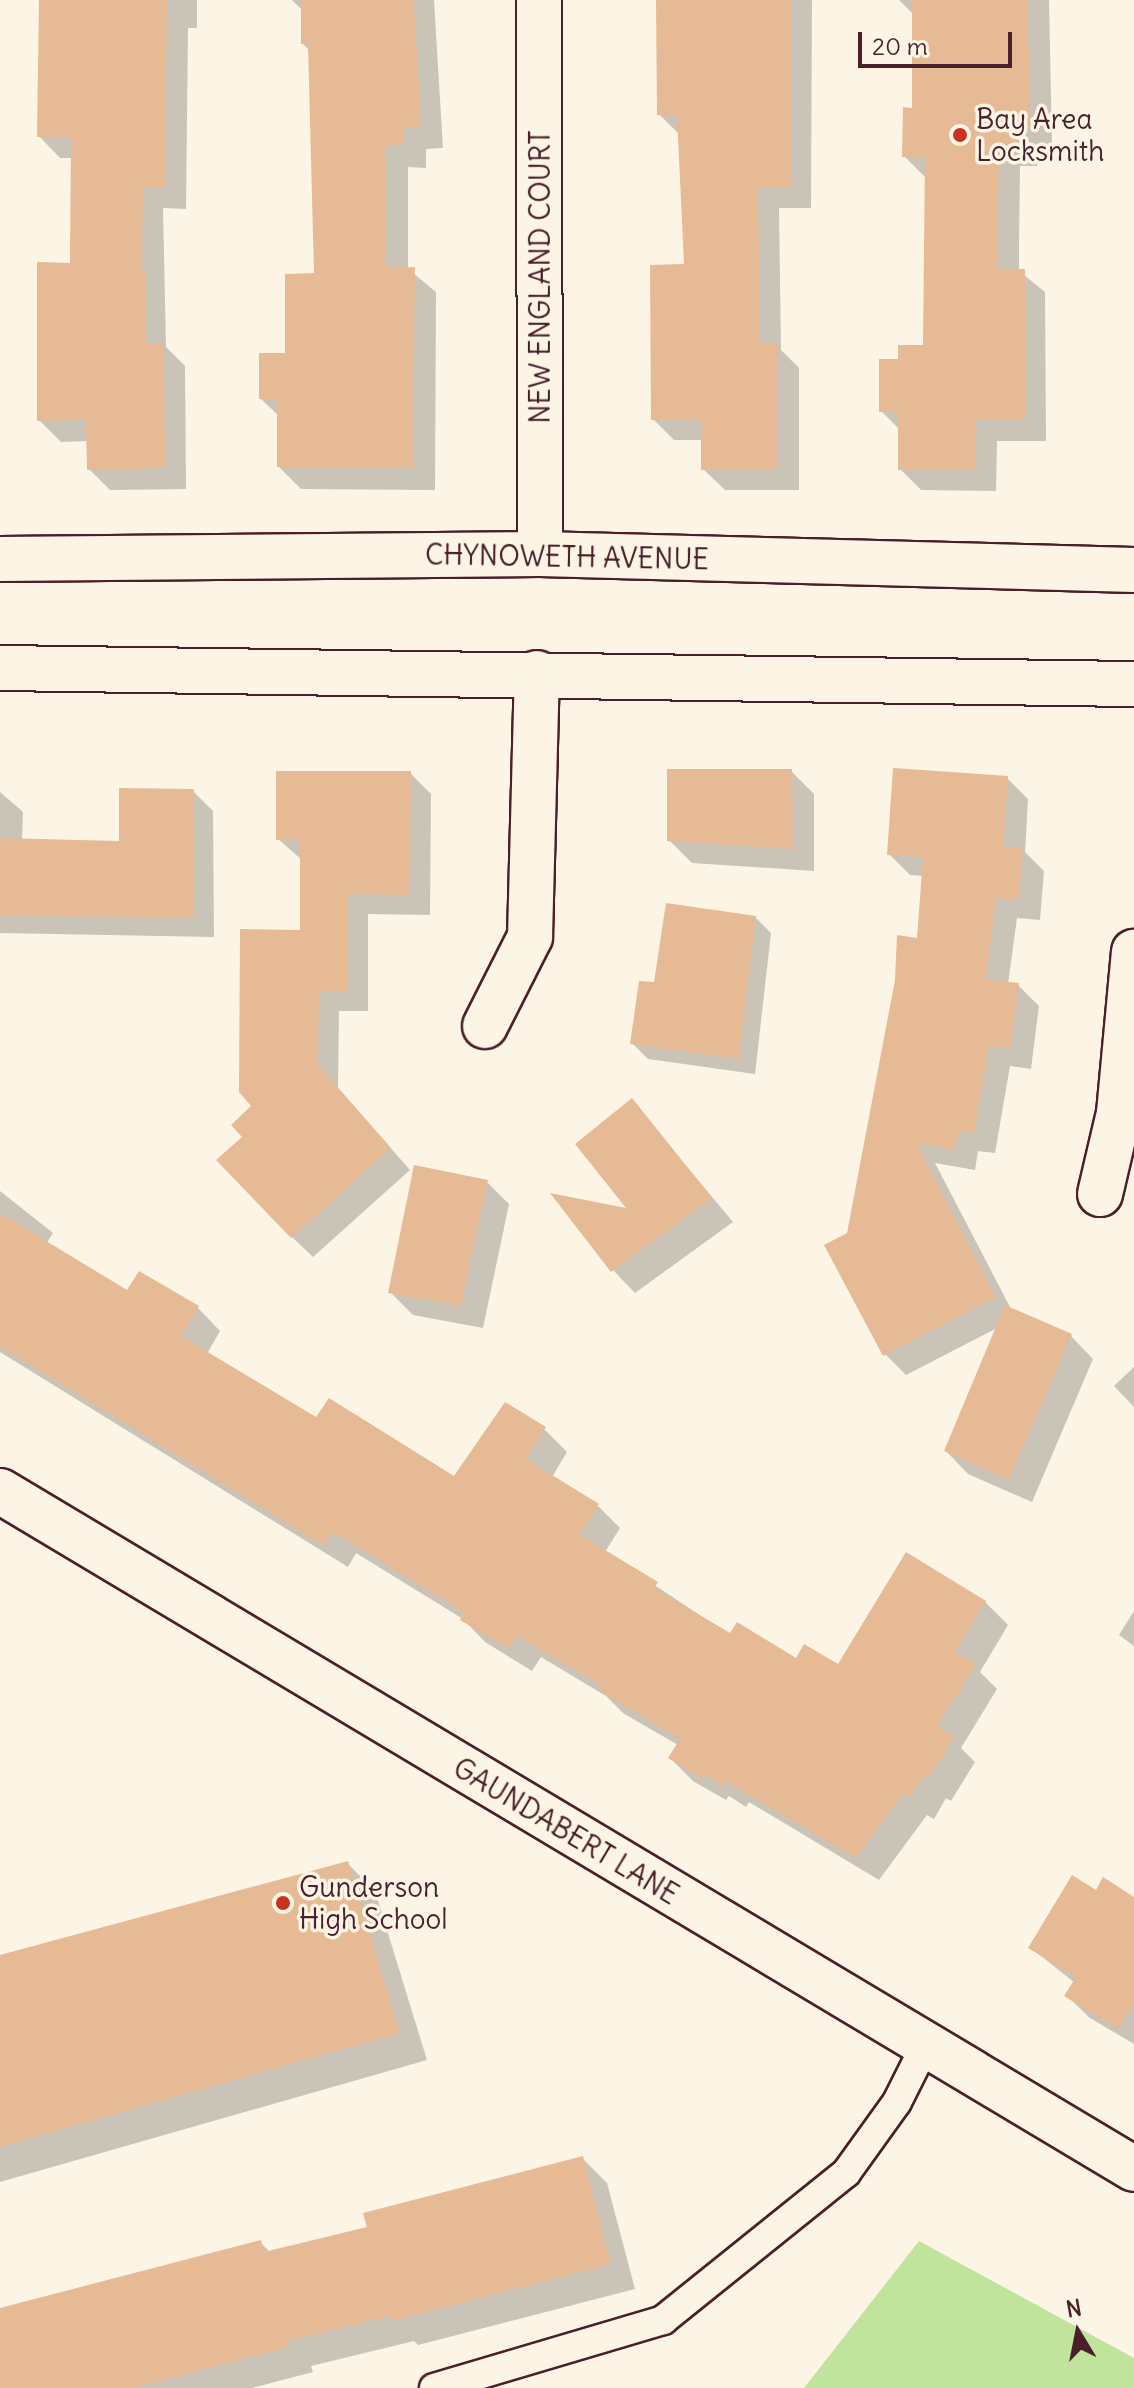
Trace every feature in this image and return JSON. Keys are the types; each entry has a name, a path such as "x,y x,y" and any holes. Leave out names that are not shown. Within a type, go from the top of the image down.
{"street":[{"name":"NEW ENGLAND COURT","path":"539,0 540,554"},
{"name":"CHYNOWETH AVENUE","path":"0,559 540,554 1134,570"},
{"path":"0,668 537,673 1134,684"},
{"path":"485,1026 530,937 537,673"},
{"path":"1100,1194 1119,1113 1134,952"},
{"name":"GAUNDABERT LANE","path":"0,1491 1134,2169"}],"lane":[{"path":"434,2388 663,2320 846,2173 897,2102 925,2046"}],"green space":[{"path":"919,2241 1134,2358 1134,2388 804,2388"}],"building":[{"path":"39,0 167,0 165,188 143,188 142,270 146,270 145,343 164,343 165,468 87,470 86,420 37,421 37,262 70,263 71,137 37,137"},
{"path":"301,0 414,0 421,126 404,127 404,146 386,146 386,268 415,267 413,468 277,467 277,400 259,399 259,353 285,353 285,274 314,273 308,44 301,44"},
{"path":"656,0 792,0 791,187 758,187 760,344 778,344 778,469 701,470 701,419 651,420 650,265 684,264 677,115 657,115"},
{"path":"912,0 1027,0 1031,125 1016,125 1017,145 999,145 998,222 998,269 1025,269 1025,420 976,420 976,470 898,470 898,412 879,412 879,359 898,359 898,345 923,345 925,157 902,157 903,107 912,108"},
{"path":"893,768 1008,776 1003,847 1023,848 1019,900 996,898 986,979 1019,983 1010,1049 989,1046 974,1133 958,1131 955,1150 916,1143 996,1297 883,1356 824,1245 847,1233 895,980 897,935 917,938 923,857 887,855"},
{"path":"667,769 792,769 793,849 667,841"},
{"path":"276,771 411,771 410,895 348,894 348,991 319,991 318,1065 391,1148 291,1238 216,1160 242,1137 231,1125 251,1106 239,1092 240,929 300,930 300,840 276,840"},
{"path":"119,788 194,789 194,917 0,916 0,838 119,841"},
{"path":"666,903 756,916 739,1059 630,1044 639,981 654,982"},
{"path":"632,1098 712,1198 611,1272 550,1193 626,1208 575,1144"},
{"path":"414,1165 488,1180 461,1306 388,1293"},
{"path":"0,1213 127,1290 139,1271 199,1306 181,1336 316,1417 329,1398 454,1476 505,1402 546,1427 526,1459 599,1504 580,1535 658,1582 654,1588 730,1633 737,1622 796,1658 804,1644 838,1664 906,1552 986,1601 955,1652 976,1664 937,1727 954,1737 928,1780 923,1777 910,1798 903,1793 856,1858 725,1781 723,1786 705,1775 703,1779 668,1758 680,1739 598,1690 601,1685 517,1636 509,1649 460,1620 464,1612 333,1532 324,1546 0,1346"},
{"path":"1005,1305 1072,1334 1009,1480 944,1451"},
{"path":"348,1861 400,2033 0,2147 0,1955"},
{"path":"1072,1875 1096,1890 1103,1877 1134,1897 1134,2003 1118,2029 1064,1996 1076,1977 1028,1948"},
{"path":"583,2156 611,2264 391,2321 390,2316 287,2341 289,2347 133,2388 0,2388 0,2308 261,2240 264,2252 367,2227 363,2213"}],"place":[{"name":"Bay Area Locksmith","path":"960,135"},
{"name":"Gunderson High School","path":"283,1903"}]}
